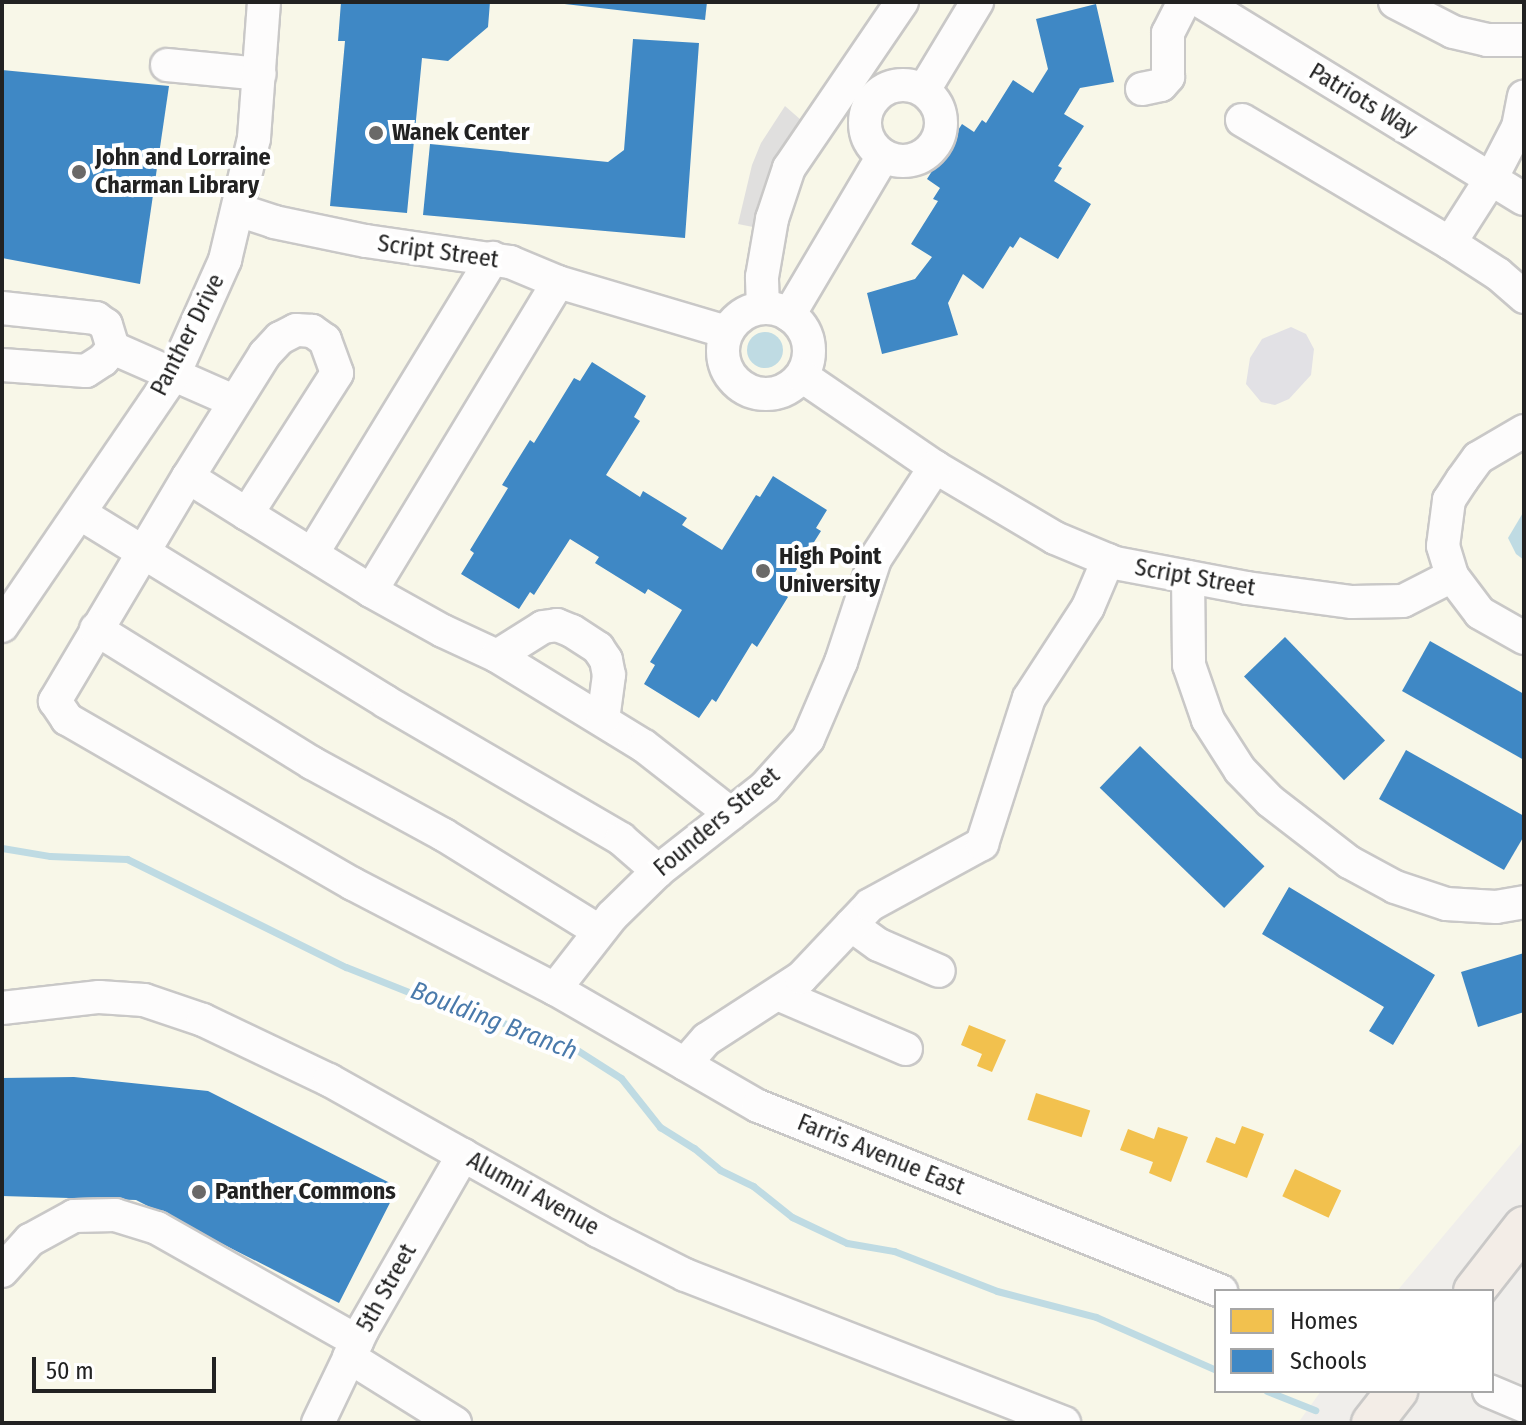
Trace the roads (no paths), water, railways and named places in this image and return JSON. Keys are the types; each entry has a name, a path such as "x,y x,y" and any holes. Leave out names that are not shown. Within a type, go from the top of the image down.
{"main road":[{"path":"1476,1289 1524,1227"},
{"path":"1372,1423 1395,1393"}],"street":[{"name":"Panther Drive","path":"2,626 175,372 225,260 254,138 264,2"},
{"path":"776,311 762,277 772,219 789,168 902,2"},
{"path":"924,90 977,2"},
{"path":"1142,89 1161,85 1168,77 1168,33 1184,2"},
{"name":"Patriots Way","path":"1202,2 1524,199"},
{"path":"1395,2 1453,32 1487,40 1524,40"},
{"path":"167,65 260,74"},
{"path":"898,84 924,90 937,104 941,117 936,143 916,159 895,161 883,156 873,147 864,127 870,101 880,91 898,84"},
{"path":"1450,243 1491,179 1518,127 1524,97"},
{"path":"1242,120 1450,243 1498,274 1524,297"},
{"path":"776,311 883,156"},
{"name":"Script Street","path":"238,210 274,222 366,241 493,258 558,282 727,332"},
{"path":"312,554 493,258"},
{"path":"371,591 558,282"},
{"path":"2,308 96,318 106,325 113,348"},
{"path":"776,311 800,324 809,350 802,376 780,393 766,395 740,386 724,361 727,332 748,312 776,311"},
{"path":"247,514 337,373 334,357 325,340 312,331 296,330 280,338 265,354 96,629 312,763 444,835 599,931"},
{"path":"113,348 175,372 234,401"},
{"path":"2,365 86,371 103,360 113,348"},
{"name":"Script Street","path":"802,376 935,467 1055,538 1108,560 1188,577 1365,602 1403,601 1452,576"},
{"path":"1524,431 1478,458 1449,500 1443,546 1452,576 1480,613 1524,638"},
{"name":"Founders Street","path":"555,989 599,931 658,871 765,787 808,739 841,662 875,559 935,467"},
{"path":"188,477 371,591 443,631 497,656 603,720 678,769 731,814"},
{"path":"81,514 386,702 621,839 658,871"},
{"path":"685,1064 707,1039 780,995 801,978 870,905 982,844 1029,698 1088,607 1108,560"},
{"path":"1188,577 1189,665 1208,720 1240,770 1270,801 1349,862 1395,887 1446,904 1496,907 1524,902"},
{"path":"497,656 543,627 557,625 572,631 598,648 606,660 609,675 603,720"},
{"name":"Farris Avenue East","path":"96,629 55,701 67,719 340,876 555,989 758,1106 1216,1289"},
{"path":"851,925 879,945 939,971"},
{"path":"780,995 906,1049"},
{"name":"Alumni Avenue","path":"2,1008 99,997 144,1000 247,1039 329,1080 685,1275 1064,1423"},
{"name":"5th Street","path":"318,1423 353,1349 463,1155"},
{"path":"2,1271 30,1240 74,1216 115,1215 157,1228 353,1349 455,1423"},
{"path":"1494,1393 1524,1406"}],"water":[{"path":"765,332 777,338 783,350 777,362 765,368 753,362 747,350 753,338"},
{"path":"1524,511 1524,560 1516,554 1508,538"}],"waterway":[{"name":"Boulding Branch","path":"2,848 50,856 127,859 346,967 419,996 566,1043 621,1078 660,1127 694,1148 720,1170 753,1186 792,1217 847,1243 894,1251 997,1291 1096,1317 1214,1369"},
{"name":"Boulding Branch","path":"1272,1393 1315,1410"}],"place":[{"name":"Wanek Center","path":"376,133"},
{"name":"John and Lorraine Charman Library","path":"79,172"},
{"name":"High Point University","path":"763,571"},
{"name":"Panther Commons","path":"199,1192"}]}
